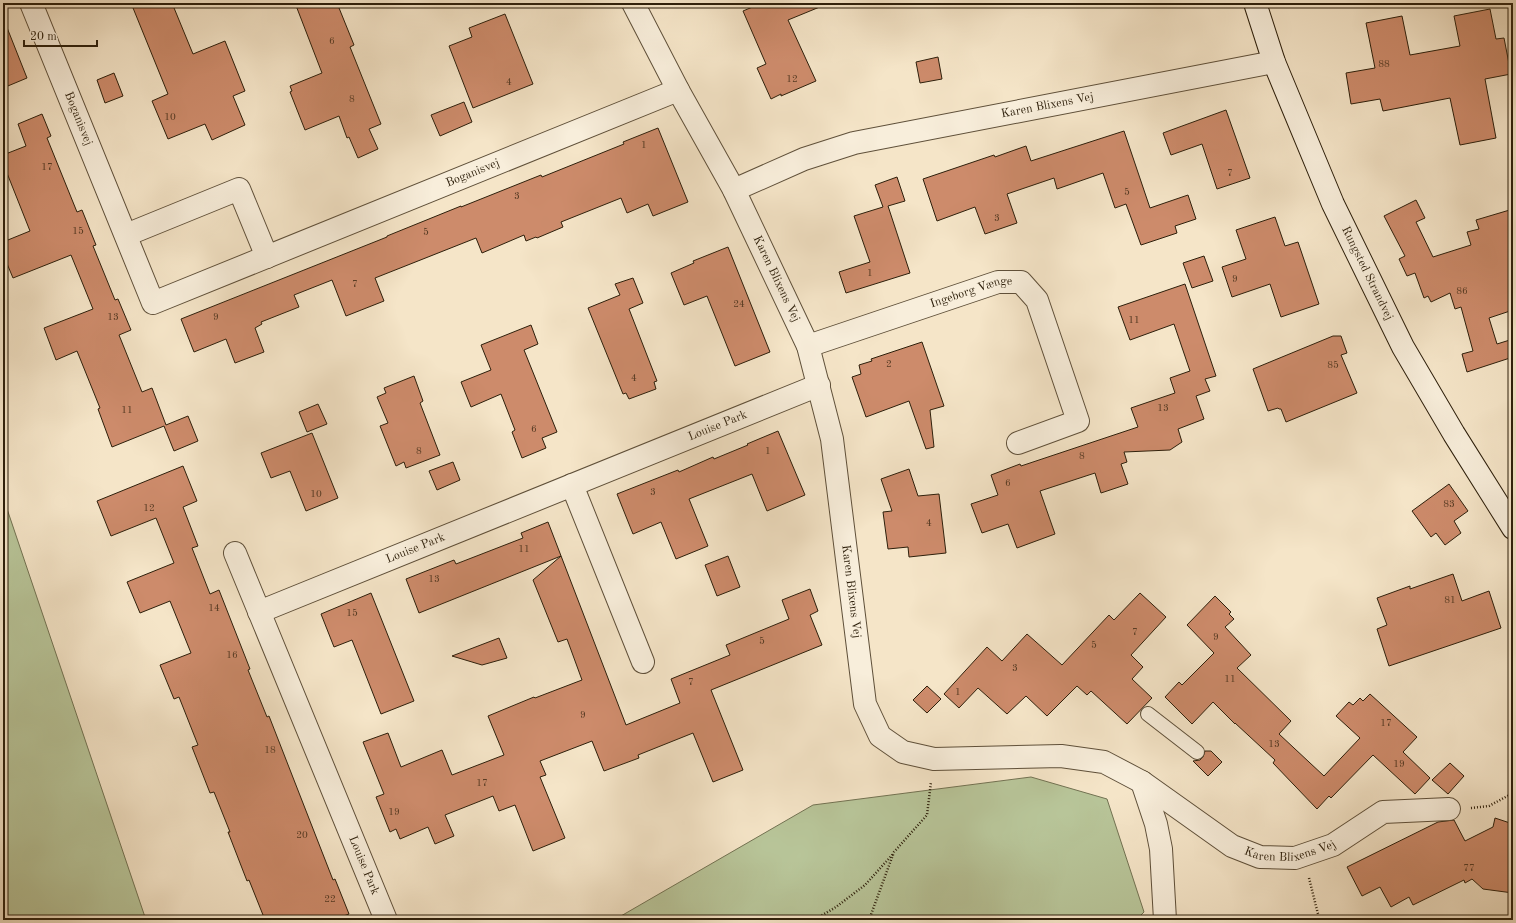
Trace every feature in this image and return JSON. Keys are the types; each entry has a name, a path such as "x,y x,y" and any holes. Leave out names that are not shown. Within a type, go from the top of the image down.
{"street":[{"name":"Boganisvej","path":"31,3 154,303 678,90"},
{"name":"Karen Blixens Vej","path":"633,3 678,90 734,190 808,346 832,438 865,704 880,736 902,752 934,759 1061,756 1104,762 1142,782 1232,846 1260,857 1295,858 1333,845 1383,812 1449,809"},
{"name":"Rungsted Strandvej","path":"1255,3 1274,62 1333,204 1403,347 1454,434 1513,528"},
{"name":"Karen Blixens Vej","path":"734,190 804,159 854,143 1274,62"},
{"path":"126,235 240,189 267,257"},
{"name":"Ingeborg Vænge","path":"808,346 998,282 1021,282 1037,300 1078,421 1018,443"},
{"name":"Louise Park","path":"259,612 819,385"},
{"path":"572,485 643,662"},
{"name":"Louise Park","path":"234,553 386,920"},
{"path":"1142,782 1156,824 1161,849 1165,920"}],"lane":[{"path":"1148,714 1197,752"}],"path":[{"path":"814,920 836,907 865,885 927,815 934,759"},
{"path":"1449,809 1489,806 1513,793"},
{"path":"869,920 894,852"},
{"path":"1305,855 1311,887 1321,920"}],"green space":[{"path":"3,497 146,920 3,920"},
{"path":"1031,777 1107,799 1144,912 1136,920 614,920 813,805"}],"building":[{"path":"131,3 172,3 193,54 225,41 245,91 233,96 245,125 212,140 205,124 168,139 152,101 168,94"},
{"path":"295,3 337,3 354,45 350,47 381,124 369,129 378,149 358,158 349,137 347,138 339,116 305,130 290,92 292,91 290,86 322,73"},
{"path":"762,3 827,4 788,20 816,81 771,99 757,68 766,64 743,11"},
{"path":"1490,9 1496,39 1504,38 1511,74 1485,79 1496,138 1460,145 1450,98 1383,111 1380,99 1351,104 1346,73 1375,68 1366,23 1402,16 1410,55 1460,46 1454,16"},
{"path":"505,14 533,84 473,108 449,46 472,37 469,28"},
{"path":"3,20 27,78 3,88"},
{"path":"938,57 942,79 920,83 916,62"},
{"path":"114,73 123,96 105,103 97,80"},
{"path":"464,102 472,122 440,136 431,115"},
{"path":"1226,110 1250,178 1217,189 1202,144 1171,155 1163,133"},
{"path":"42,114 51,136 47,138 77,212 82,210 96,245 93,246 115,300 118,299 131,330 119,335 142,392 152,388 166,425 188,416 198,441 174,451 164,426 112,447 98,409 100,408 77,351 56,360 44,328 93,309 71,255 13,278 3,254 3,242 30,231 3,163 3,155 26,146 18,124"},
{"path":"658,128 688,202 653,216 648,204 627,213 621,198 561,222 563,227 537,238 536,237 526,241 524,235 482,253 476,238 375,278 384,301 346,316 332,280 294,295 299,307 261,322 262,324 255,328 264,352 235,363 226,339 194,352 181,319 461,206 541,175 542,177 624,144 623,142"},
{"path":"1124,131 1150,208 1188,195 1196,219 1175,226 1177,233 1141,245 1126,204 1115,208 1103,173 1057,189 1054,178 1007,194 1017,223 985,234 975,207 937,221 923,179 1026,146 1031,161"},
{"path":"897,177 905,201 888,206 910,273 846,293 839,272 870,262 854,216 883,207 875,185"},
{"path":"1416,200 1425,218 1416,222 1433,257 1471,245 1467,232 1479,229 1476,220 1513,209 1513,310 1489,318 1497,344 1513,339 1513,357 1467,372 1462,354 1473,351 1461,307 1455,309 1450,293 1431,302 1428,296 1424,298 1415,273 1407,276 1399,259 1405,256 1384,216"},
{"path":"1275,217 1285,246 1298,242 1319,304 1281,317 1270,284 1232,297 1222,267 1246,259 1236,230"},
{"path":"728,247 770,352 735,366 707,296 684,305 671,273 694,263 693,261"},
{"path":"1204,256 1213,281 1192,288 1183,263"},
{"path":"633,278 643,303 629,309 657,381 654,382 656,389 629,399 626,393 623,394 588,308 620,295 615,284"},
{"path":"1185,284 1216,376 1205,379 1210,391 1196,396 1204,419 1178,429 1182,442 1170,450 1124,452 1127,462 1121,464 1128,484 1101,493 1095,473 1040,491 1055,534 1017,548 1008,524 982,533 971,504 998,495 991,475 1020,464 1021,466 1138,427 1131,408 1175,393 1170,378 1190,371 1174,324 1130,340 1118,307"},
{"path":"531,325 538,344 524,350 557,432 542,438 546,448 522,458 512,432 515,430 501,394 471,407 461,382 491,370 481,345"},
{"path":"1333,336 1341,336 1347,353 1341,355 1357,393 1286,422 1281,409 1278,408 1268,411 1253,369"},
{"path":"922,342 944,406 930,410 934,447 926,449 909,401 866,417 852,377 861,374 859,365 872,361 871,359"},
{"path":"414,376 423,401 420,403 440,455 406,468 404,462 396,466 380,426 388,423 377,397 386,393 384,388"},
{"path":"318,404 327,424 307,432 299,412"},
{"path":"778,431 805,495 767,511 752,474 689,499 708,546 676,559 661,522 633,534 617,494 678,470 679,472 713,457 714,459"},
{"path":"312,433 338,498 306,511 290,471 271,478 261,453"},
{"path":"453,462 460,480 437,490 429,471"},
{"path":"183,466 197,501 183,507 198,546 192,548 210,594 219,590 250,669 248,670 267,717 269,716 333,880 335,879 349,914 333,920 265,920 249,880 247,881 214,792 210,793 192,747 198,745 179,697 174,699 160,665 191,653 170,601 140,613 127,582 174,563 156,518 111,536 97,501"},
{"path":"909,469 918,496 939,494 946,553 909,557 908,547 888,549 883,512 892,511 881,479"},
{"path":"1449,484 1468,511 1454,521 1461,533 1445,545 1436,533 1431,537 1412,511"},
{"path":"548,522 626,725 680,703 671,679 730,655 726,645 789,619 782,600 810,589 818,611 810,615 822,645 711,690 743,770 713,782 693,733 638,755 639,758 604,771 592,741 540,761 546,775 540,777 565,838 533,851 515,805 499,811 493,796 445,815 454,836 435,844 428,827 400,839 396,829 390,832 376,797 384,794 363,742 388,733 401,767 442,750 452,775 504,755 488,716 534,697 535,698 582,680 567,639 558,642 533,580 561,556 419,613 406,579 454,560 456,564 523,538 521,533"},
{"path":"728,556 740,587 717,596 705,565"},
{"path":"1453,574 1462,601 1489,591 1501,628 1389,666 1377,629 1387,625 1377,598 1410,586 1410,589"},
{"path":"371,593 414,701 381,714 352,640 334,647 321,614"},
{"path":"1140,593 1166,617 1131,655 1143,667 1132,679 1152,698 1127,724 1091,691 1087,695 1077,686 1047,716 1026,696 1007,714 978,688 959,708 944,694 987,647 1002,661 1027,634 1062,665 1109,615 1114,620"},
{"path":"1215,596 1231,612 1229,614 1234,619 1225,627 1251,655 1237,668 1291,721 1279,734 1324,776 1360,738 1336,716 1349,702 1353,705 1360,698 1363,701 1370,694 1417,737 1403,752 1430,778 1415,794 1373,755 1331,798 1329,796 1317,809 1273,763 1275,760 1213,702 1192,724 1165,697 1179,682 1182,685 1214,653 1187,625"},
{"path":"499,638 507,658 482,665 452,656"},
{"path":"927,686 941,699 927,713 913,700"},
{"path":"1205,751 1211,751 1222,762 1208,776 1193,761 1200,760"},
{"path":"1450,763 1464,776 1448,794 1432,780"},
{"path":"1495,818 1513,824 1513,893 1483,889 1472,879 1465,883 1464,880 1413,905 1409,897 1391,907 1380,887 1362,896 1347,867 1438,822 1454,820 1465,841 1493,827"}]}
